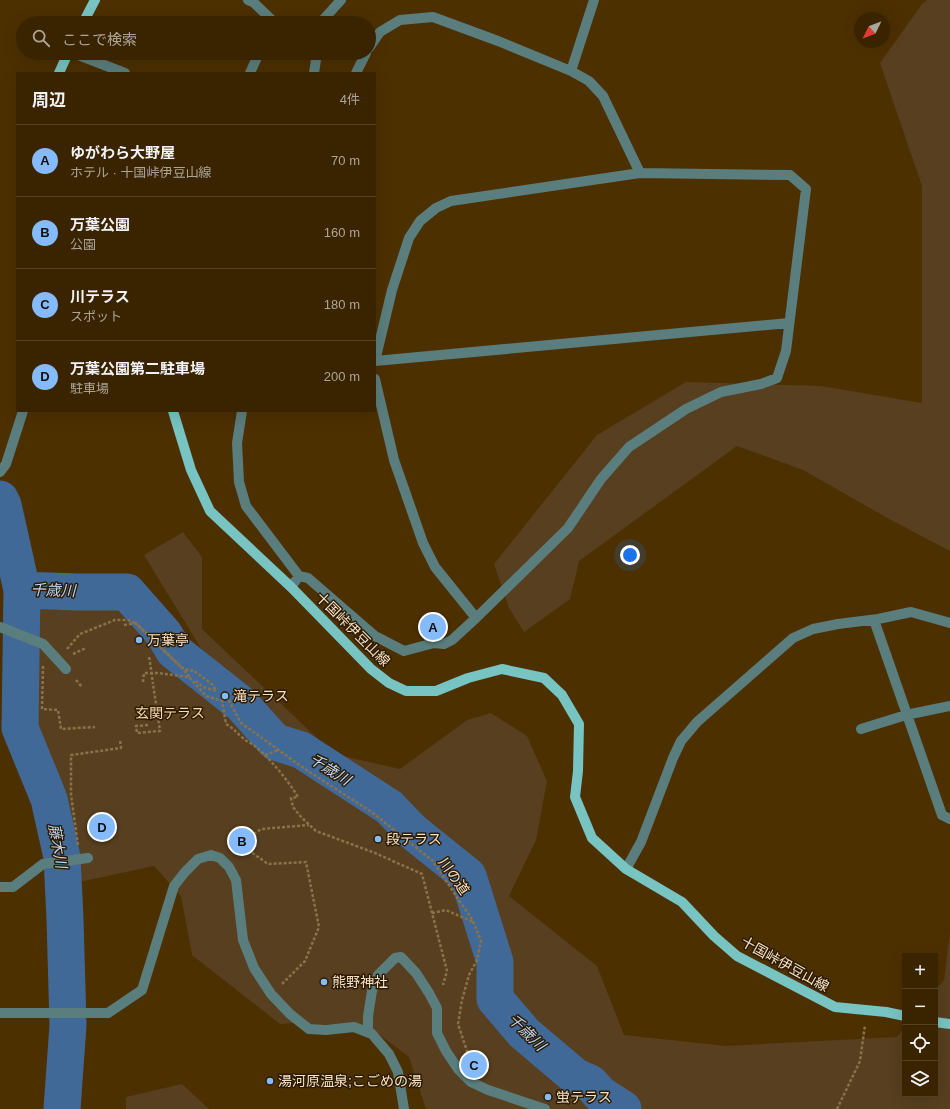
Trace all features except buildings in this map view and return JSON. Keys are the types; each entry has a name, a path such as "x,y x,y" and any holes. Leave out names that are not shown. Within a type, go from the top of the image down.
{"main road":[{"path":"87,16 95,0"},
{"path":"59,72 65,60"},
{"name":"十国峠伊豆山線","path":"173,412 191,470 210,511 291,587 371,669 389,683 406,691 436,691 468,678 502,669 544,678 562,695 579,724 578,771 575,797 592,838 626,869 682,902 714,936 737,956 835,1008 886,1012 902,1015"},
{"path":"938,1022 950,1024"}],"street":[{"path":"327,16 341,0"},
{"path":"571,71 594,0"},
{"path":"252,1 268,16"},
{"path":"376,38 380,32 400,20 432,17 498,41 571,71 589,81 603,96 640,173"},
{"path":"91,60 122,72"},
{"path":"250,72 256,60"},
{"path":"314,72 316,60"},
{"path":"356,72 362,60"},
{"path":"242,412 237,444 238,482 246,506 299,576 308,578 375,636 404,651 434,643 444,644 452,640 476,618 568,528 600,479 629,447 686,409 721,392 761,384 777,378 786,351 806,189 790,175 640,173 451,201 436,208 420,222 409,238 392,290 376,357"},
{"path":"376,361 789,323"},
{"path":"376,383 394,460 423,543 435,567 476,618"},
{"path":"3,468 24,412"},
{"path":"291,587 299,576"},
{"path":"626,869 641,842 681,740 698,722 793,638 813,629 838,624 874,620 911,612 950,623"},
{"path":"874,620 942,815 950,819"},
{"path":"1,628 43,644 66,669"},
{"path":"861,728 906,715 950,706"},
{"path":"0,1013 108,1013 142,990 174,886 198,859 211,855 220,858 229,867 236,880 243,940 254,968 271,994 290,1014 309,1028 326,1030 354,1027 372,1034 389,1054 398,1072 404,1109"},
{"path":"0,887 13,887 43,864 84,858"},
{"path":"368,1032 368,1016 372,991 378,975 395,958 402,957 416,973 437,1008 437,1033 446,1051 458,1069 471,1082 488,1090 545,1109"}],"path":[{"path":"80,634 115,620 128,620 136,623 181,667 206,696 222,701 226,724 238,732 244,740 252,744 265,755 295,792 298,798 291,798 293,807 300,817 309,825 316,831 375,853 422,874 447,971 441,990"},
{"path":"124,625 136,623"},
{"path":"148,725 136,726 136,733 160,731 149,657"},
{"path":"143,682 144,673 189,676 203,687 216,691 213,685 193,670 190,671 181,667"},
{"path":"42,686 42,709 58,710 61,730 95,727"},
{"name":"川の道","path":"222,701 227,697 241,723 305,769 373,813 433,861 474,922 481,941 462,1000 458,1024 469,1058 463,1051"},
{"path":"84,858 71,795 71,756 121,748 120,740"},
{"path":"265,755 279,750"},
{"path":"271,994 305,961 319,927 306,862 268,864 240,844 262,829 309,825"},
{"path":"432,912 446,910 474,922"},
{"path":"837,1109 860,1061 866,1010"}],"green space":[{"path":"927,0 950,0 950,551 891,520 803,470 737,446 579,561 570,599 524,632 509,608 494,564 597,435 686,382 821,386 922,403 922,186 880,63 922,4"},
{"name":"玄関テラス","path":"183,532 202,557 202,629 334,754 400,769 467,720 491,713 527,736 547,781 536,840 509,896 597,966 624,1035 726,1046 897,1037 902,1031 902,1097 938,1097 938,987 944,980 950,933 950,1109 426,1109 409,1057 368,1026 353,1024 310,1025 306,1022 280,1024 192,955 181,896 154,866 70,884 27,728 22,590 127,592 164,634 174,651 205,675 202,650 144,555"},
{"path":"182,1084 209,1109 126,1109 126,1097"}],"waterway":[{"name":"千歳川","path":"0,499 3,505 22,590 127,592 164,634 174,651 241,704 275,742 301,750 389,807 412,831 468,876 495,962 495,999 524,1033 576,1077 590,1083 600,1094 623,1109"},
{"name":"藤木川","path":"22,590 20,728 49,799 62,857 68,1025 62,1109"}],"place":[{"name":"ゆがわら大野屋","path":"433,627"},
{"name":"万葉亭","path":"139,640"},
{"name":"滝テラス","path":"225,696"},
{"name":"万葉公園第二駐車場","path":"102,827"},
{"name":"段テラス","path":"378,839"},
{"name":"万葉公園","path":"242,841"},
{"name":"熊野神社","path":"324,982"},
{"name":"川テラス","path":"474,1065"},
{"name":"湯河原温泉;こごめの湯","path":"270,1081"},
{"name":"蛍テラス","path":"548,1097"}]}
